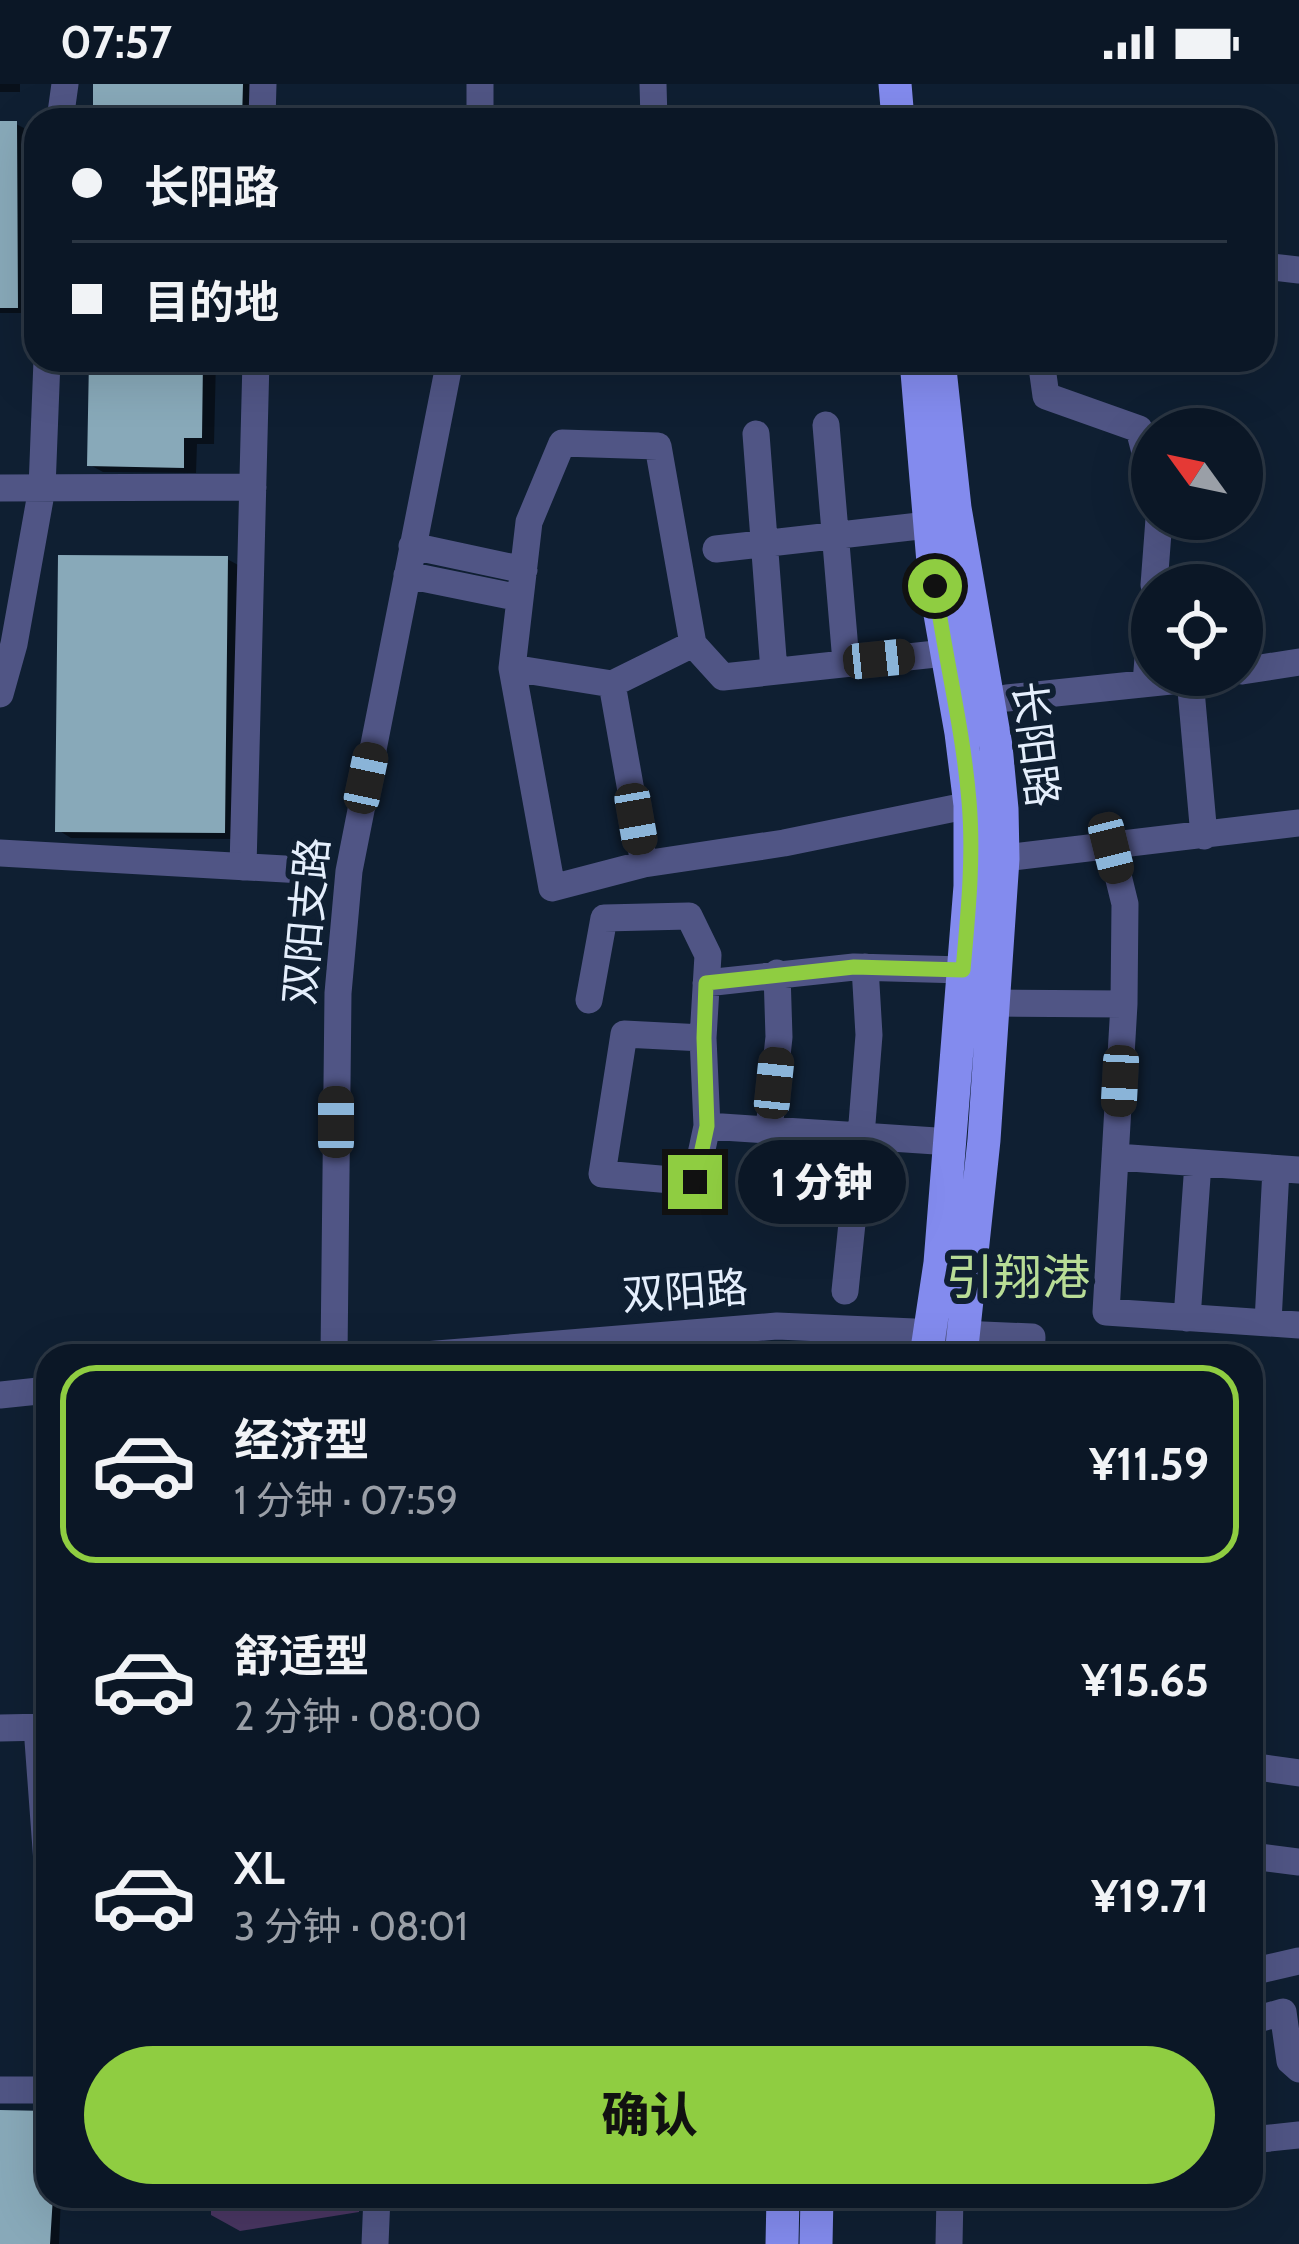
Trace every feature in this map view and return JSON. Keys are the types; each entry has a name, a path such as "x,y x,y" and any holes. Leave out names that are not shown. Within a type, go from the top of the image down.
{"main road":[{"name":"长阳路","path":"917,372 928,526 945,652 962,733 970,805 987,860 963,970 951,1142 946,1344"},
{"name":"长阳路","path":"940,372 956,508 996,746 987,860 994,1003 946,1344"},
{"path":"782,2244 783,2208"},
{"path":"816,2244 817,2208"}],"street":[{"path":"0,694 14,644 42,488 47,372"},
{"path":"243,867 256,372"},
{"name":"双阳支路","path":"334,1344 338,993 344,915 356,829 448,372"},
{"path":"1043,372 1046,396 1131,426"},
{"path":"826,425 846,662"},
{"path":"756,434 774,671"},
{"path":"945,652 723,677 693,644 658,446 562,443 529,522 512,668 552,888 644,864 970,805"},
{"path":"0,488 254,487"},
{"path":"716,549 928,526"},
{"path":"412,546 522,584"},
{"path":"407,574 522,584"},
{"path":"512,668 613,684 693,644"},
{"path":"1263,668 1299,662"},
{"path":"613,684 644,864"},
{"path":"1006,698 1131,685"},
{"path":"1203,696 1204,836"},
{"path":"987,860 1299,823"},
{"path":"1111,848 1125,904 1124,1004 1106,1312 1299,1325"},
{"path":"0,853 303,870"},
{"path":"589,1000 604,918 689,916 708,955 707,1126 695,1182 602,1174 624,1034 704,1038"},
{"path":"706,983 865,967 963,970"},
{"path":"845,1291 869,1035 865,967"},
{"path":"769,1130 779,1036 778,974"},
{"path":"994,1003 1124,1004"},
{"path":"707,1126 951,1142"},
{"path":"1116,1157 1287,1170 1268,1322"},
{"path":"1187,1318 1198,1163"},
{"name":"双阳路","path":"643,1344 777,1326 929,1344"},
{"name":"双阳路","path":"965,1344 1032,1337 1032,1344"},
{"path":"0,1395 36,1391"},
{"path":"0,1728 36,1727"},
{"path":"1263,1768 1299,1773"},
{"path":"1263,1858 1299,1862"},
{"path":"1263,1969 1299,1960"},
{"path":"1263,2018 1283,2012 1290,2061 1299,2069"},
{"path":"0,2090 36,2090"},
{"path":"1263,2139 1299,2135"},
{"path":"375,2244 376,2208"},
{"path":"949,2244 950,2208"}],"shaded area":[{"path":"211,2208 359,2208 359,2212 240,2231 211,2215"}],"building":[{"path":"93,84 243,84 242,108 93,108"},
{"path":"0,121 17,121 18,308 0,308"},
{"path":"89,372 203,372 202,438 184,438 184,468 87,466"},
{"path":"58,555 228,556 225,833 55,832"},
{"path":"0,2110 36,2111 36,2208 52,2208 50,2244 0,2244"}],"district":[{"name":"引翔港","path":"1018,1277"}],"route":[{"path":"695,1182 707,1126 706,983 854,967 963,970 970,805 935,586"}]}
